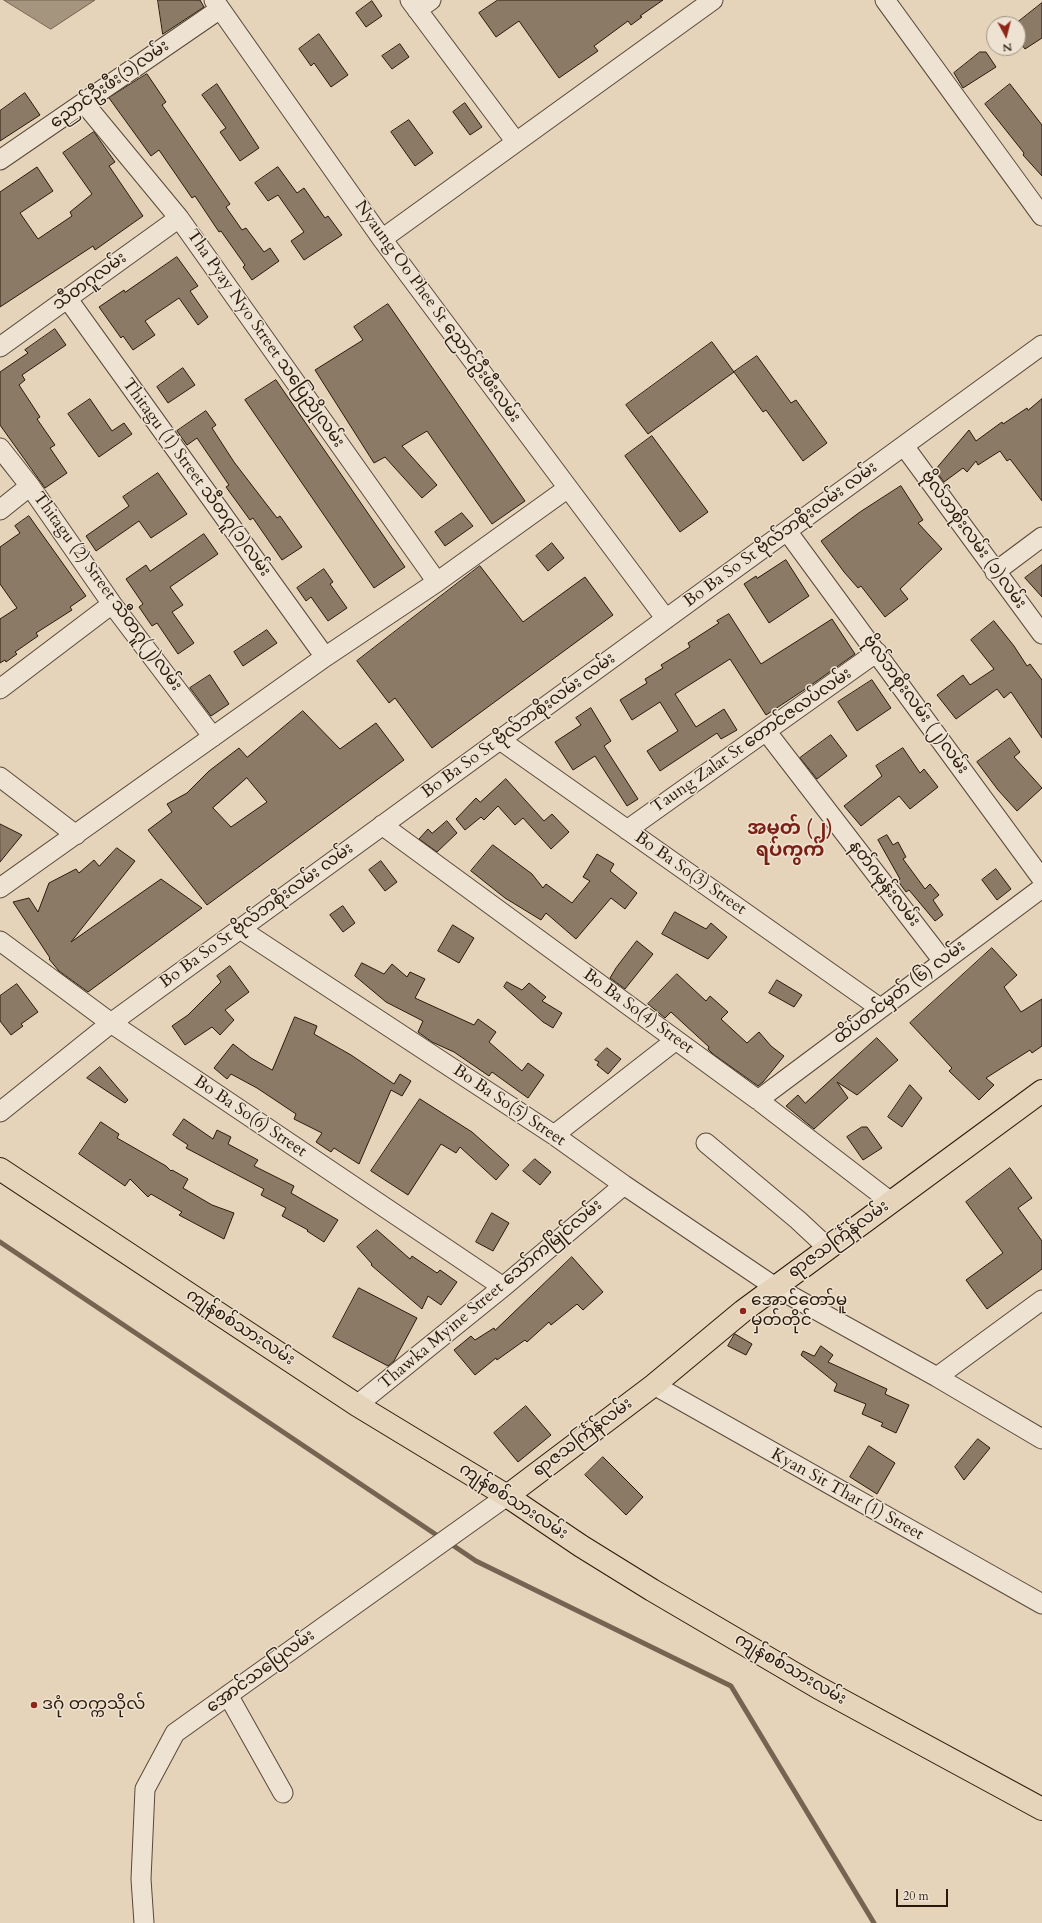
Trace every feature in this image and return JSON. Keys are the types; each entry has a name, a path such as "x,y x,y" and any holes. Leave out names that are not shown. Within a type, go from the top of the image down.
{"main road":[{"name":"ရာဇသင်္ကြန်လမ်း","path":"507,1496 654,1385 743,1311 1042,1092"},
{"name":"ကျန်စစ်သားလမ်း","path":"0,1169 357,1405 507,1496 581,1546 652,1590 819,1688 1042,1809"}],"street":[{"path":"382,239 713,0"},
{"path":"885,0 1042,216"},
{"path":"420,3 516,142"},
{"name":"ညောင်ဦးဖီး(၁)လမ်း","path":"0,160 84,103 217,4"},
{"name":"Nyaung Oo Phee St ညောင်ဦးဖီးလမ်း","path":"217,4 382,239 666,619"},
{"name":"Tha Pyay Nyo Street သပြေညိုလမ်း","path":"84,103 179,218 437,582"},
{"name":"သီတဂူလမ်း","path":"0,347 179,218"},
{"name":"Thitagu (1) Street သီတဂူ(၁)လမ်း","path":"67,298 326,657"},
{"name":"Bo Ba So St ဗိုလ်ဘစိုးလမ်း လမ်း","path":"0,1112 111,1023 1042,346"},
{"name":"ဗိုလ်ဘစိုးလမ်း (၁)လမ်း","path":"904,446 995,572 1042,634"},
{"name":"Thitagu (2) Street သီတဂူ(၂)လမ်း","path":"0,448 30,486 112,604 213,737"},
{"path":"0,510 30,486"},
{"path":"0,888 326,657 437,582 568,488"},
{"name":"ဗိုလ်ဘစိုးလမ်း (၂)လမ်း","path":"787,531 1042,879"},
{"path":"995,572 1042,537"},
{"path":"0,689 112,604"},
{"name":"Taung Zalat St တောင်ဇလပ်လမ်း","path":"627,830 877,652"},
{"name":"နတ်ဂမုန်းလမ်း","path":"766,731 943,961"},
{"name":"Bo Ba So(3) Street","path":"500,740 880,1008"},
{"path":"0,777 76,835"},
{"name":"Bo Ba So(4) Street","path":"382,825 758,1100 891,1202"},
{"name":"ထိပ်တင်မှတ် (၆) လမ်း","path":"758,1100 1042,888"},
{"name":"Bo Ba So(5) Street","path":"240,929 554,1135 624,1185 775,1287 937,1377 1042,1439"},
{"name":"Bo Ba So(6) Street","path":"0,941 111,1023 503,1287"},
{"path":"554,1135 676,1040"},
{"path":"706,1143 798,1220 828,1248"},
{"name":"Thawka Myine Street သော်ကမြိုင်လမ်း","path":"357,1405 503,1287 624,1185"},
{"path":"937,1377 1042,1300"},
{"name":"Kyan Sit Thar (1) Street","path":"654,1385 1042,1604"},
{"name":"အောင်သပြေလမ်း","path":"144,1923 141,1879 145,1789 175,1733 507,1496"},
{"path":"228,1695 283,1793"}],"shaded area":[{"path":"4,0 95,0 51,29"}],"building":[{"path":"158,0 200,0 204,7 163,34"},
{"path":"498,0 663,0 640,16 642,17 631,25 628,21 594,46 598,51 559,78 519,21 496,37 479,13"},
{"path":"372,1 382,16 366,27 356,13"},
{"path":"1042,3 1042,38 1026,48 1026,16"},
{"path":"319,34 348,75 331,87 314,63 311,66 299,49"},
{"path":"400,44 409,57 392,69 382,56"},
{"path":"980,52 986,52 986,56 989,56 996,67 963,88 954,73"},
{"path":"147,74 166,102 162,105 230,204 226,207 242,230 246,228 264,252 270,248 279,261 252,280 243,267 245,265 221,231 219,232 195,196 192,198 159,150 151,156 109,98"},
{"path":"217,84 259,148 240,161 220,132 226,128 202,95"},
{"path":"1010,84 1042,125 1042,176 1023,155 1024,153 985,104"},
{"path":"25,93 40,115 0,141 0,111"},
{"path":"465,103 482,127 470,135 453,112"},
{"path":"409,120 433,153 415,166 391,132"},
{"path":"94,132 115,162 109,166 143,216 95,250 93,246 0,307 0,192 37,167 53,191 20,213 38,239 72,216 70,212 92,194 63,153"},
{"path":"278,167 297,193 304,188 325,218 328,216 342,235 304,260 291,241 304,232 278,195 268,201 255,183"},
{"path":"177,257 198,286 190,291 208,317 198,325 179,298 145,321 155,335 133,350 123,336 121,338 99,307 124,290 125,292"},
{"path":"388,304 525,501 492,524 427,431 402,446 437,485 422,498 385,457 374,463 315,370 363,340 354,327"},
{"path":"55,329 66,345 22,375 25,380 19,385 40,417 37,419 55,445 50,448 67,473 45,488 0,425 0,372 28,353 25,350"},
{"path":"712,342 734,372 648,434 626,405"},
{"path":"757,356 791,403 796,400 827,443 803,461 766,410 763,412 734,372"},
{"path":"183,368 195,385 168,403 157,387"},
{"path":"276,380 405,567 374,588 245,400"},
{"path":"90,399 112,431 124,423 132,434 99,457 68,414"},
{"path":"1042,399 1042,501 1010,459 1007,461 1000,451 978,465 976,461 967,472 963,468 944,482 935,470 969,430 976,441 1002,422 1003,424 1027,408 1028,410"},
{"path":"206,411 216,425 212,428 234,462 277,518 280,516 302,547 282,560 253,518 250,520 226,487 229,485 197,438 187,445 177,431"},
{"path":"652,436 708,512 680,532 625,456"},
{"path":"158,473 187,514 151,538 139,521 96,551 86,536 129,506 123,497"},
{"path":"901,486 923,520 918,523 942,549 900,589 908,599 885,617 861,586 858,588 844,572 821,541 860,512"},
{"path":"462,513 473,526 445,546 435,532"},
{"path":"29,516 86,596 70,607 72,610 36,633 38,636 15,652 17,654 6,662 5,660 0,663 0,619 17,608 0,584 0,547 20,533 15,526"},
{"path":"204,534 218,554 170,587 183,605 172,612 194,643 178,654 157,623 152,626 139,607 143,604 126,579 146,565 150,571"},
{"path":"552,543 564,558 548,571 536,556"},
{"path":"786,560 809,596 769,623 744,584 756,576 757,578"},
{"path":"1042,565 1042,597 1025,578"},
{"path":"480,566 523,622 585,577 613,615 432,748 395,698 389,703 357,661"},
{"path":"324,569 333,582 330,584 347,608 328,621 311,597 306,601 297,588"},
{"path":"729,614 761,664 832,619 855,654 766,715 730,659 675,694 696,727 724,709 737,730 721,739 717,733 660,771 647,751 678,731 660,702 632,720 620,700 647,683 645,679 663,668 661,665 690,647 688,643 719,623 717,621"},
{"path":"994,621 1014,646 1027,666 1030,664 1042,680 1042,738 1011,692 1004,698 997,689 956,719 937,695 963,675 970,685 994,669 971,640"},
{"path":"267,630 277,643 243,666 234,652"},
{"path":"210,675 229,704 211,716 190,688"},
{"path":"872,680 891,708 857,731 838,702"},
{"path":"591,708 611,741 604,746 638,799 627,806 595,756 573,770 555,742 581,725 576,718"},
{"path":"303,711 340,749 376,723 404,760 207,905 148,830 172,812 167,804 187,793 209,771 239,748 247,757","holes":["247,778 267,802 231,827 213,808"]},
{"path":"831,735 847,756 817,779 800,758"},
{"path":"1010,738 1020,752 1014,757 1042,788 1017,811 998,790 977,762"},
{"path":"903,748 920,773 924,769 938,787 910,809 899,796 861,826 844,806 882,776 876,766"},
{"path":"506,779 544,821 552,814 569,832 551,849 523,818 515,825 498,806 484,820 481,817 465,830 456,819 476,798 480,802"},
{"path":"447,821 457,833 437,852 419,839 428,829 432,833"},
{"path":"0,824 22,835 0,862"},
{"path":"887,835 893,845 898,842 906,857 903,859 925,889 930,884 939,895 933,900 943,915 935,921 909,890 906,892 898,881 900,879 878,840"},
{"path":"493,845 532,874 543,888 546,884 572,903 590,881 583,877 597,854 614,864 610,871 637,893 625,909 611,898 576,939 546,913 541,920 505,898 471,871"},
{"path":"117,848 135,861 71,942 161,879 202,908 88,992 59,971 49,959 50,958 13,902 29,898 38,912 49,883 76,869 79,873 94,860 99,866"},
{"path":"381,861 397,882 385,891 369,870"},
{"path":"996,869 1011,889 997,900 982,880"},
{"path":"343,906 355,923 343,932 330,915"},
{"path":"675,912 706,929 711,923 727,937 708,959 662,934"},
{"path":"453,925 474,938 459,963 438,951"},
{"path":"637,941 653,954 625,989 610,978"},
{"path":"992,948 1017,975 1004,987 1021,1012 1042,999 1042,1046 1032,1053 1030,1050 986,1078 994,1085 979,1100 949,1071 952,1068 910,1023"},
{"path":"362,963 384,974 392,964 407,977 410,972 425,979 415,998 474,1025 478,1019 496,1032 489,1042 522,1071 528,1063 544,1075 528,1098 492,1072 489,1076 454,1052 432,1042 418,1032 423,1021 386,1002 355,976"},
{"path":"230,966 249,992 225,1010 234,1020 220,1035 212,1027 185,1045 172,1026 188,1015 221,982 217,976"},
{"path":"677,974 706,1001 710,996 728,1012 721,1019 747,1043 759,1032 771,1046 784,1056 758,1086 713,1054 708,1049 709,1047 671,1012 665,1018 648,1004"},
{"path":"777,980 802,995 794,1007 769,993"},
{"path":"507,982 522,990 529,983 546,997 542,1001 562,1013 553,1028 543,1022 504,987"},
{"path":"17,984 38,1012 21,1024 23,1026 11,1035 0,1021 0,996"},
{"path":"295,1017 317,1026 314,1034 351,1055 394,1084 400,1074 411,1081 402,1096 391,1090 359,1164 334,1148 331,1152 316,1142 322,1133 294,1119 296,1114 257,1088 231,1074 227,1079 214,1068 233,1044 251,1058 272,1070"},
{"path":"877,1038 898,1060 857,1095 837,1082 848,1098 814,1129 786,1106 798,1095 805,1103"},
{"path":"607,1048 621,1059 608,1074 597,1065 599,1062 595,1060"},
{"path":"100,1067 128,1100 125,1103 87,1078"},
{"path":"910,1085 922,1098 902,1127 888,1117"},
{"path":"420,1099 472,1132 509,1165 496,1180 460,1147 456,1153 441,1144 408,1195 371,1171"},
{"path":"184,1119 213,1139 217,1130 231,1137 228,1144 258,1160 254,1166 294,1186 291,1193 338,1220 324,1242 307,1231 308,1230 282,1216 286,1208 261,1195 264,1189 186,1148 188,1145 173,1135"},
{"path":"101,1122 119,1134 117,1138 166,1166 171,1171 172,1170 188,1179 183,1188 212,1205 234,1213 224,1239 179,1215 182,1212 151,1194 148,1197 130,1179 125,1186 79,1154"},
{"path":"862,1127 867,1127 882,1148 863,1160 847,1137"},
{"path":"535,1159 551,1172 540,1185 523,1171"},
{"path":"1010,1168 1032,1198 1018,1208 1042,1241 1042,1269 987,1309 966,1280 1003,1253 966,1202"},
{"path":"492,1213 509,1223 493,1251 476,1242"},
{"path":"377,1230 410,1259 412,1256 437,1273 440,1270 457,1282 441,1305 428,1296 422,1309 371,1265 372,1264 357,1247"},
{"path":"572,1257 603,1292 583,1310 577,1304 551,1325 549,1322 527,1342 525,1340 497,1360 496,1358 475,1375 454,1350 471,1336 475,1340 494,1328 495,1330"},
{"path":"359,1288 417,1318 394,1361 388,1366 333,1337"},
{"path":"735,1334 752,1344 746,1355 728,1346"},
{"path":"821,1346 833,1355 828,1362 887,1389 885,1394 909,1405 896,1433 881,1426 883,1423 862,1414 866,1404 834,1391 837,1384 801,1355 803,1351 814,1356"},
{"path":"526,1406 551,1435 518,1462 494,1433"},
{"path":"978,1439 990,1448 964,1480 955,1467"},
{"path":"869,1446 895,1463 877,1494 850,1477"},
{"path":"603,1457 643,1497 626,1515 585,1475"}],"waterway":[{"path":"0,1242 441,1538"},
{"path":"448,1542 476,1561 731,1686 874,1923"}],"place":[{"name":"အောင်တော်မူ မှတ်တိုင်","path":"743,1311"},
{"name":"ဒဂုံ တက္ကသိုလ်","path":"34,1705"}],"district":[{"name":"အမှတ် (၂) ရပ်ကွက်","path":"790,841"}]}
